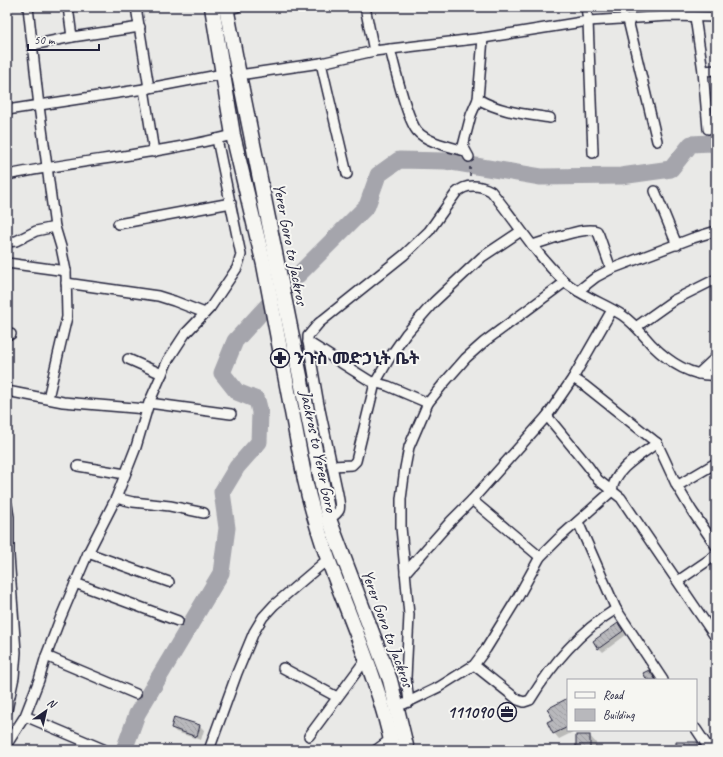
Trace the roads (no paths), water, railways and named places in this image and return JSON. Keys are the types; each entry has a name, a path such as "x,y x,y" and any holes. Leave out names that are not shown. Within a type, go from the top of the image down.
{"main road":[{"name":"Jackros to Yerer Goro","path":"212,7 233,135 264,265 305,480 313,514 326,554 383,708 392,745"},
{"name":"Yerer Goro to Jackros","path":"229,8 238,76 246,107 329,520 390,680 403,704 407,750"}],"street":[{"path":"28,7 55,227 66,271 67,317 48,398"},
{"path":"68,7 72,37"},
{"path":"136,7 140,27 154,152"},
{"path":"365,7 374,51"},
{"path":"586,7 588,21 593,153"},
{"path":"238,76 321,63 374,51 483,38 588,21 628,20 670,16 716,16"},
{"path":"695,17 703,71 708,129"},
{"path":"628,20 658,140"},
{"path":"32,45 72,37 140,27"},
{"path":"390,49 410,116 418,132 430,139 467,154 463,146 478,99 483,38"},
{"path":"321,63 347,174"},
{"path":"703,71 716,70"},
{"path":"7,110 146,89 224,74"},
{"path":"478,99 487,105 505,110 550,118"},
{"path":"7,175 47,167 154,152 233,135"},
{"path":"7,744 25,716 39,680 46,656 75,583 116,498 136,447 148,406 168,360 185,334 210,308 237,268 241,255 216,139"},
{"path":"329,520 338,514 340,508 319,405 308,336 319,323 384,272 429,231 461,188 466,186 482,187 491,191 532,245 565,282 622,316 636,327 653,346 688,371 698,374 716,375"},
{"path":"655,191 677,245"},
{"path":"118,224 231,204"},
{"path":"7,242 16,240 36,231 55,227"},
{"path":"532,245 584,230 593,229 597,231 599,235 611,269"},
{"path":"332,466 352,465 356,461 375,383 406,334 434,302 482,257 522,231"},
{"path":"578,291 596,277 611,269 693,238 716,231"},
{"path":"7,263 66,271"},
{"path":"636,327 674,300 716,279"},
{"path":"403,704 406,678 409,615 401,527 401,499 409,447 428,403 444,382 470,354 526,310 565,282"},
{"path":"66,284 158,296 205,313"},
{"path":"405,573 547,416 573,378 612,310"},
{"path":"308,342 362,377 428,403"},
{"path":"698,374 716,357"},
{"path":"128,359 162,374"},
{"path":"573,378 657,443 677,486 716,546"},
{"path":"7,391 63,402 148,406 231,414"},
{"path":"547,416 598,480 621,498 716,638"},
{"path":"403,704 439,687 474,665 486,649 518,597 540,557 612,491 614,481 623,469 657,443"},
{"path":"677,486 716,463"},
{"path":"78,466 125,474"},
{"path":"116,498 204,513"},
{"path":"472,500 540,557"},
{"path":"7,505 9,517 16,652 14,677 7,710"},
{"path":"578,522 616,608 662,679"},
{"path":"88,554 169,582"},
{"path":"209,750 237,673 254,632 274,605 326,554"},
{"path":"678,581 716,556"},
{"path":"75,583 178,621"},
{"path":"474,665 518,700 524,702 530,700 560,656 587,629 616,608"},
{"path":"46,656 136,694"},
{"path":"309,736 366,659"},
{"path":"283,668 337,697"},
{"path":"25,716 103,749"},
{"path":"697,731 710,750"},
{"path":"376,750 392,745"}],"waterway":[{"path":"124,750 137,714 221,573 227,528 222,492 237,467 259,442 260,412 257,400 237,392 222,373 235,341 268,305 367,206 378,175 399,160 446,161 541,177 621,176 671,169 691,144 711,143 716,145"}],"place":[{"name":"ንጉስ መድኃኒት ቤት","path":"280,358"},
{"name":"111090","path":"507,712"}]}
